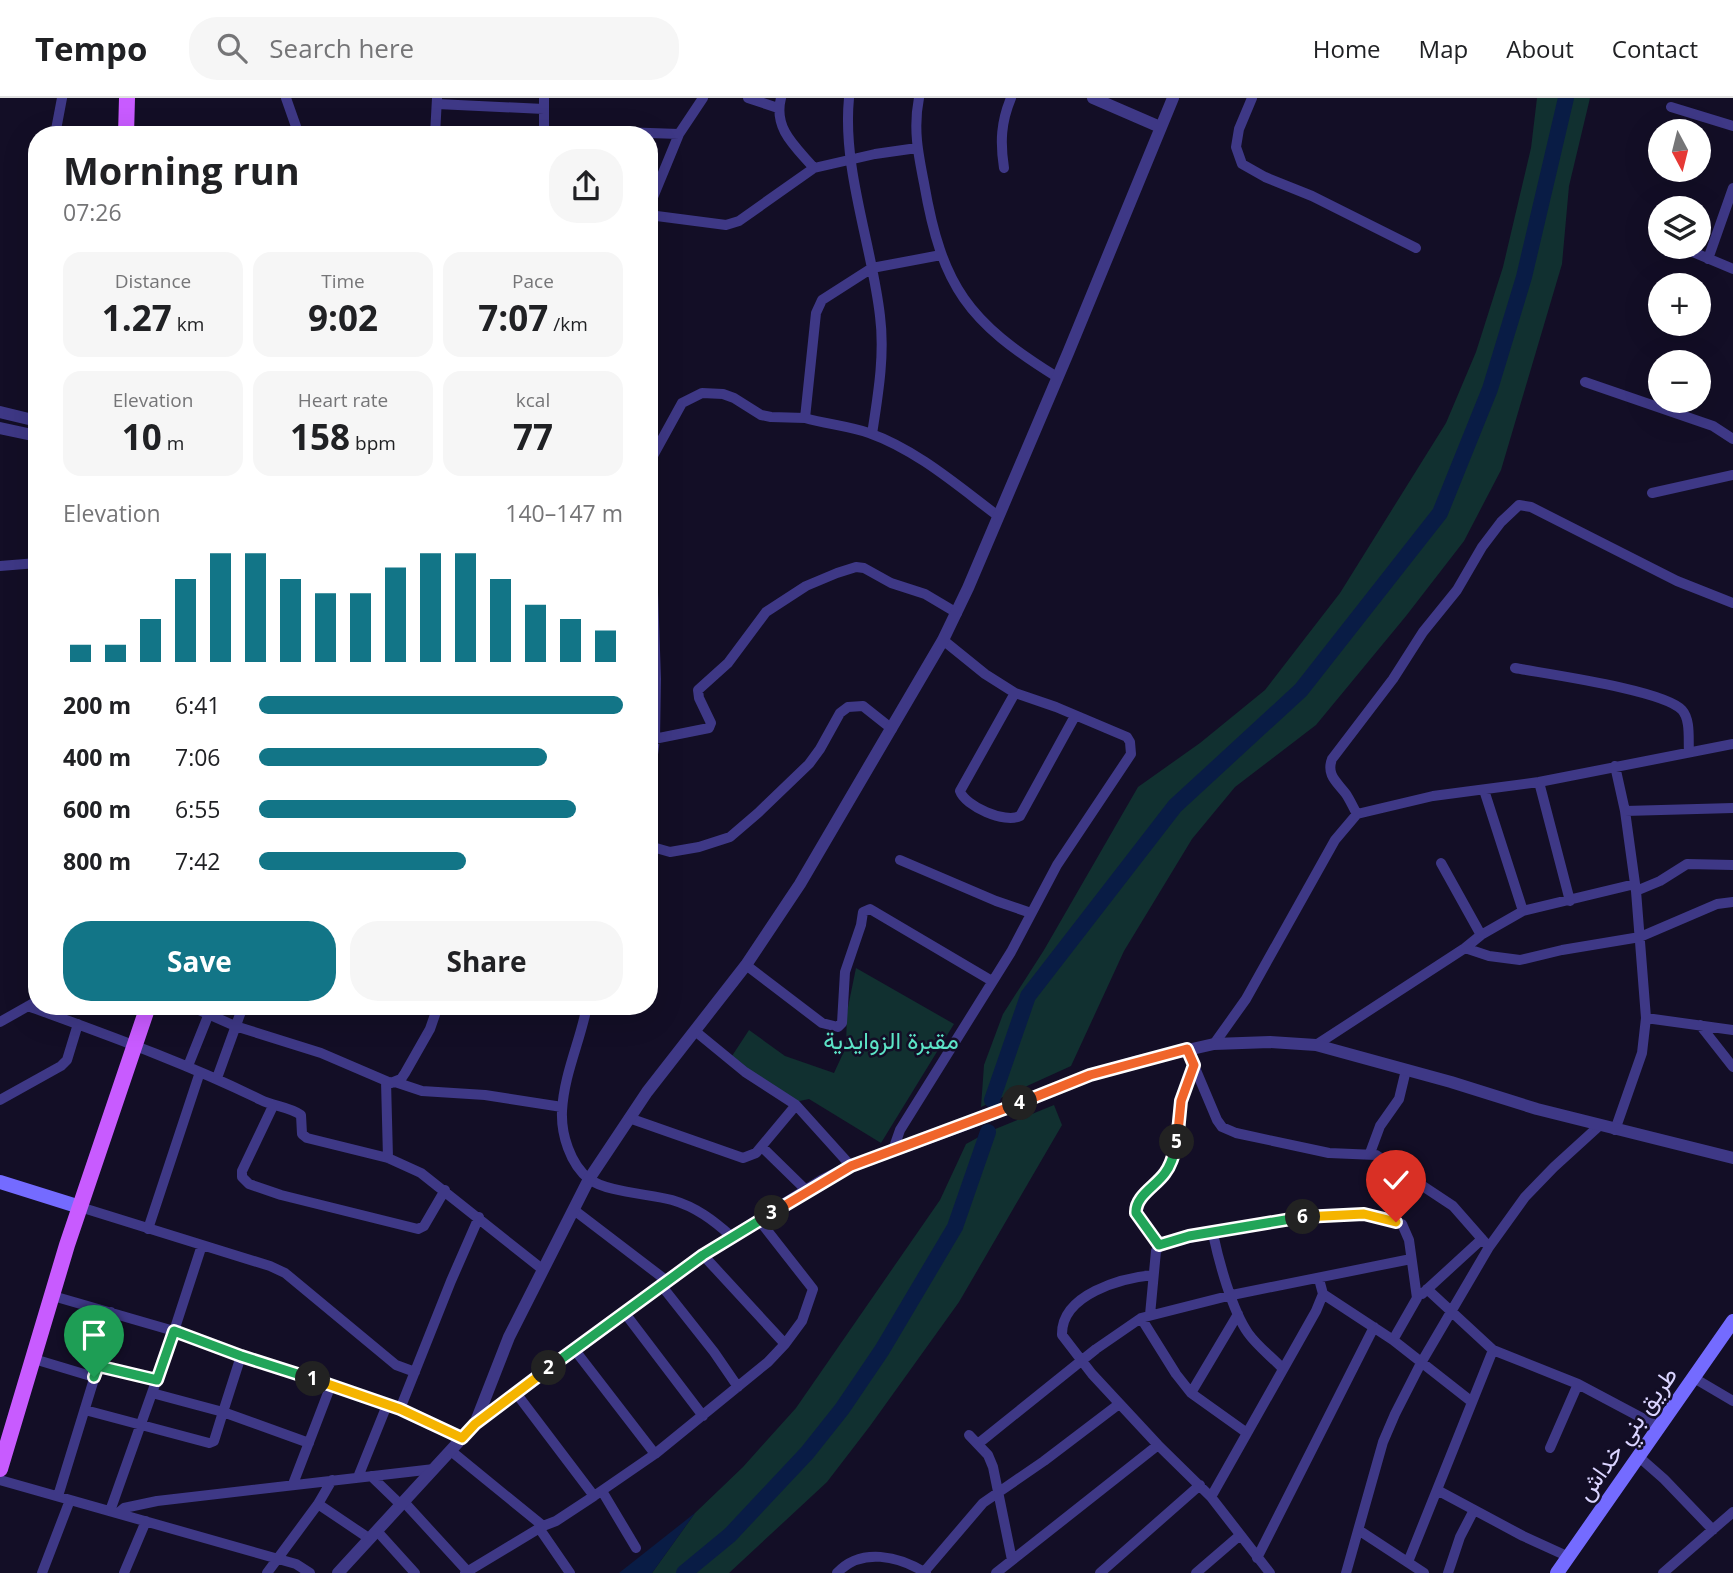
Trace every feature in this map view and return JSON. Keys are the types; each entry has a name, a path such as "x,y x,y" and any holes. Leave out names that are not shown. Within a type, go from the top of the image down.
{"main road":[{"path":"126,126 127,98"},
{"path":"0,1469 7,1422 34,1359 80,1207 145,1015"},
{"path":"0,1182 80,1207"},
{"name":"طريق بني خداش","path":"1557,1573 1733,1321"}],"street":[{"path":"57,126 62,98"},
{"path":"286,98 296,126"},
{"path":"658,174 703,98"},
{"path":"748,98 779,103 783,131 814,168"},
{"path":"849,98 850,159 881,319 881,347 872,434"},
{"path":"919,98 916,120 917,148 929,217 941,255 958,292 989,329 1015,351 1057,377"},
{"path":"1004,168 1002,127 1011,98"},
{"path":"1093,98 1160,127"},
{"path":"475,1424 509,1337 589,1179 629,1118 746,965 800,884 943,640 957,613 1173,98"},
{"path":"1252,98 1239,129 1236,147 1242,164 1416,247"},
{"path":"436,126 437,101 544,103 544,126"},
{"path":"1671,107 1733,126"},
{"path":"658,134 679,135"},
{"path":"658,216 715,225 739,221 814,168 917,148"},
{"path":"1711,253 1733,188"},
{"path":"805,418 818,307 822,300 872,268 941,255"},
{"path":"1709,259 1733,269"},
{"path":"1585,382 1713,426 1733,439"},
{"path":"658,447 682,403 702,393 723,394 761,415 785,419 805,418 872,434 920,460 998,516"},
{"path":"0,412 28,419"},
{"path":"0,428 28,434"},
{"path":"1652,493 1733,475"},
{"path":"1357,814 1347,795 1332,777 1332,759 1393,679 1423,632 1457,590 1482,547 1519,505 1531,507 1666,576 1733,603"},
{"path":"0,566 28,564"},
{"path":"658,738 709,728 711,723 698,690 728,663 762,615 806,586 837,573 856,567 864,568 891,583 925,594 957,613"},
{"path":"893,1150 900,1130 1011,952 1083,823 1131,754 1130,742 1126,737 1015,693 985,674 943,640"},
{"path":"1515,668 1610,686 1660,698 1677,706 1686,716 1689,752"},
{"path":"1015,693 960,791 966,801 1004,820 1020,816 1075,716"},
{"path":"658,849 670,852 699,847 730,836 758,814 808,764 820,749 840,713 848,707 863,706 892,729"},
{"path":"1214,1044 1246,999 1335,840 1357,814 1433,796 1539,782 1733,744"},
{"path":"1615,766 1625,811 1636,888 1646,1018 1642,1053 1615,1130"},
{"path":"1539,782 1570,901"},
{"path":"1484,790 1523,911"},
{"path":"1625,811 1733,808"},
{"path":"900,860 996,901 1031,912"},
{"path":"1441,863 1481,935"},
{"path":"1316,1045 1481,935 1523,911 1636,888 1660,881 1687,864 1733,865"},
{"path":"1465,948 1489,956 1520,960 1640,937 1724,902 1733,902"},
{"path":"746,965 821,1023 838,1027 842,1023 845,972 863,912 870,909 992,981"},
{"path":"0,1006 3,1020 28,1005"},
{"path":"58,1015 217,1078 273,1106 297,1112 301,1115 302,1134 307,1138 388,1158 421,1173 542,1269"},
{"path":"188,1066 208,1015"},
{"path":"218,1015 235,1026 321,1053 390,1082 422,1091 485,1095 562,1107"},
{"path":"217,1078 239,1015"},
{"path":"390,1082 401,1079 423,1043 434,1015"},
{"path":"584,1015 569,1064 562,1107 568,1152 589,1179 608,1187 686,1205 709,1217 731,1236"},
{"path":"1646,1018 1733,1030"},
{"path":"0,1100 61,1066 66,1060 78,1024"},
{"path":"1700,1025 1733,1067"},
{"path":"695,1031 745,1072 796,1105 851,1166"},
{"path":"338,1573 475,1424 731,1236 851,1166 1090,1075 1214,1044 1270,1042 1316,1045 1599,1126 1733,1158"},
{"path":"1187,1049 1217,1120 1228,1130 1329,1153 1370,1153 1453,1206 1486,1243"},
{"path":"1159,1245 1136,1213 1136,1203 1158,1182 1171,1163 1177,1139 1181,1101 1194,1065"},
{"path":"1370,1153 1380,1126 1399,1099 1406,1070"},
{"path":"148,1229 200,1072"},
{"path":"388,1158 390,1082"},
{"path":"629,1118 736,1157 750,1157 762,1147 796,1105"},
{"path":"273,1106 242,1171 242,1177 249,1184 281,1195 418,1229 424,1226 445,1190"},
{"path":"1393,1340 1417,1298 1486,1243 1537,1183 1599,1126"},
{"path":"762,1147 807,1191"},
{"path":"80,1207 285,1273 396,1364 415,1372"},
{"path":"574,1210 664,1283 738,1387"},
{"path":"1247,1433 1191,1393 1176,1374 1146,1317 1159,1245 1189,1236 1213,1234 1297,1217 1371,1215 1404,1226 1409,1240 1417,1298"},
{"path":"400,1409 479,1217"},
{"path":"371,1476 403,1504 468,1572 541,1527 556,1521 655,1454 703,1416 785,1344 802,1321 813,1289 759,1220"},
{"path":"1213,1234 1238,1314 1257,1344 1283,1369"},
{"path":"1346,1573 1383,1442 1421,1363 1452,1313 1486,1243"},
{"path":"114,1512 202,1245"},
{"path":"703,1255 785,1344"},
{"path":"979,1443 1081,1361 1146,1317 1232,1295 1411,1259"},
{"path":"1153,1275 1116,1281 1100,1288 1065,1318 1062,1335 1119,1404 1211,1497 1270,1573"},
{"path":"1319,1279 1323,1294 1393,1340 1472,1402"},
{"path":"1427,1289 1493,1350 1577,1384 1660,1427"},
{"path":"1211,1497 1323,1294"},
{"path":"53,1296 174,1331 331,1385 400,1409 462,1438"},
{"path":"42,1573 64,1498 111,1312"},
{"path":"624,1312 703,1416"},
{"path":"1191,1393 1238,1314"},
{"path":"1257,1558 1374,1327"},
{"path":"574,1349 655,1454"},
{"path":"1360,1531 1416,1569 1437,1490 1493,1350"},
{"path":"85,1410 209,1443 214,1441 241,1356"},
{"path":"34,1359 94,1377"},
{"path":"98,1366 157,1380"},
{"path":"1695,1378 1733,1401"},
{"path":"1550,1448 1577,1384"},
{"path":"293,1484 331,1385"},
{"path":"152,1393 223,1412 309,1443"},
{"path":"516,1393 598,1493 636,1548"},
{"path":"837,1573 850,1562 878,1556 906,1563 925,1572 970,1516 999,1491 1044,1461 1119,1404"},
{"path":"358,1477 387,1405"},
{"path":"969,1435 979,1443 993,1467 1012,1560"},
{"path":"996,1573 1158,1445"},
{"path":"451,1451 541,1527 570,1573"},
{"path":"1639,1457 1713,1530"},
{"path":"114,1512 135,1505 434,1469"},
{"path":"0,1480 296,1564 310,1573"},
{"path":"267,1573 318,1504 332,1480"},
{"path":"1100,1573 1200,1485"},
{"path":"1437,1490 1569,1557"},
{"path":"318,1504 373,1535 415,1573"},
{"path":"1448,1573 1457,1545 1474,1510"},
{"path":"1663,1573 1733,1512"},
{"path":"124,1573 146,1521"},
{"path":"1196,1573 1239,1536"}],"green space":[{"path":"1537,98 1590,98 1569,186 1562,264 1501,470 1464,541 1316,725 1235,787 1192,839 1124,951 1071,1066 981,1107 984,1065 1003,1014 1044,950 1138,787 1200,743 1265,690 1340,593 1446,423 1476,352 1503,267 1531,148"},
{"name":"مقبرة الزوايدية","path":"856,968 954,1024 881,1143 809,1099 795,1102 756,1078 732,1056 749,1030 785,1056 834,1073 846,1047 847,1012"},
{"path":"1054,1105 1062,1125 959,1302 827,1482 729,1573 652,1573 695,1513 743,1467 796,1408 940,1200 966,1144"}],"water":[{"path":"695,1513 652,1573 619,1573"}],"waterway":[{"path":"992,1100 1028,996 1175,806 1301,690 1440,513 1490,389 1524,277 1566,98"},
{"path":"684,1573 730,1535 807,1453 842,1409 882,1350 955,1227 988,1132"}],"route":[{"path":"94,1377 98,1366 157,1380 174,1331 400,1409 462,1438 475,1424 703,1255 823,1180 851,1166 1090,1075 1187,1049 1194,1065 1181,1101 1177,1139 1171,1163 1158,1182 1136,1203 1136,1213 1159,1245 1189,1236 1213,1234 1297,1217 1364,1214 1396,1222"}]}
